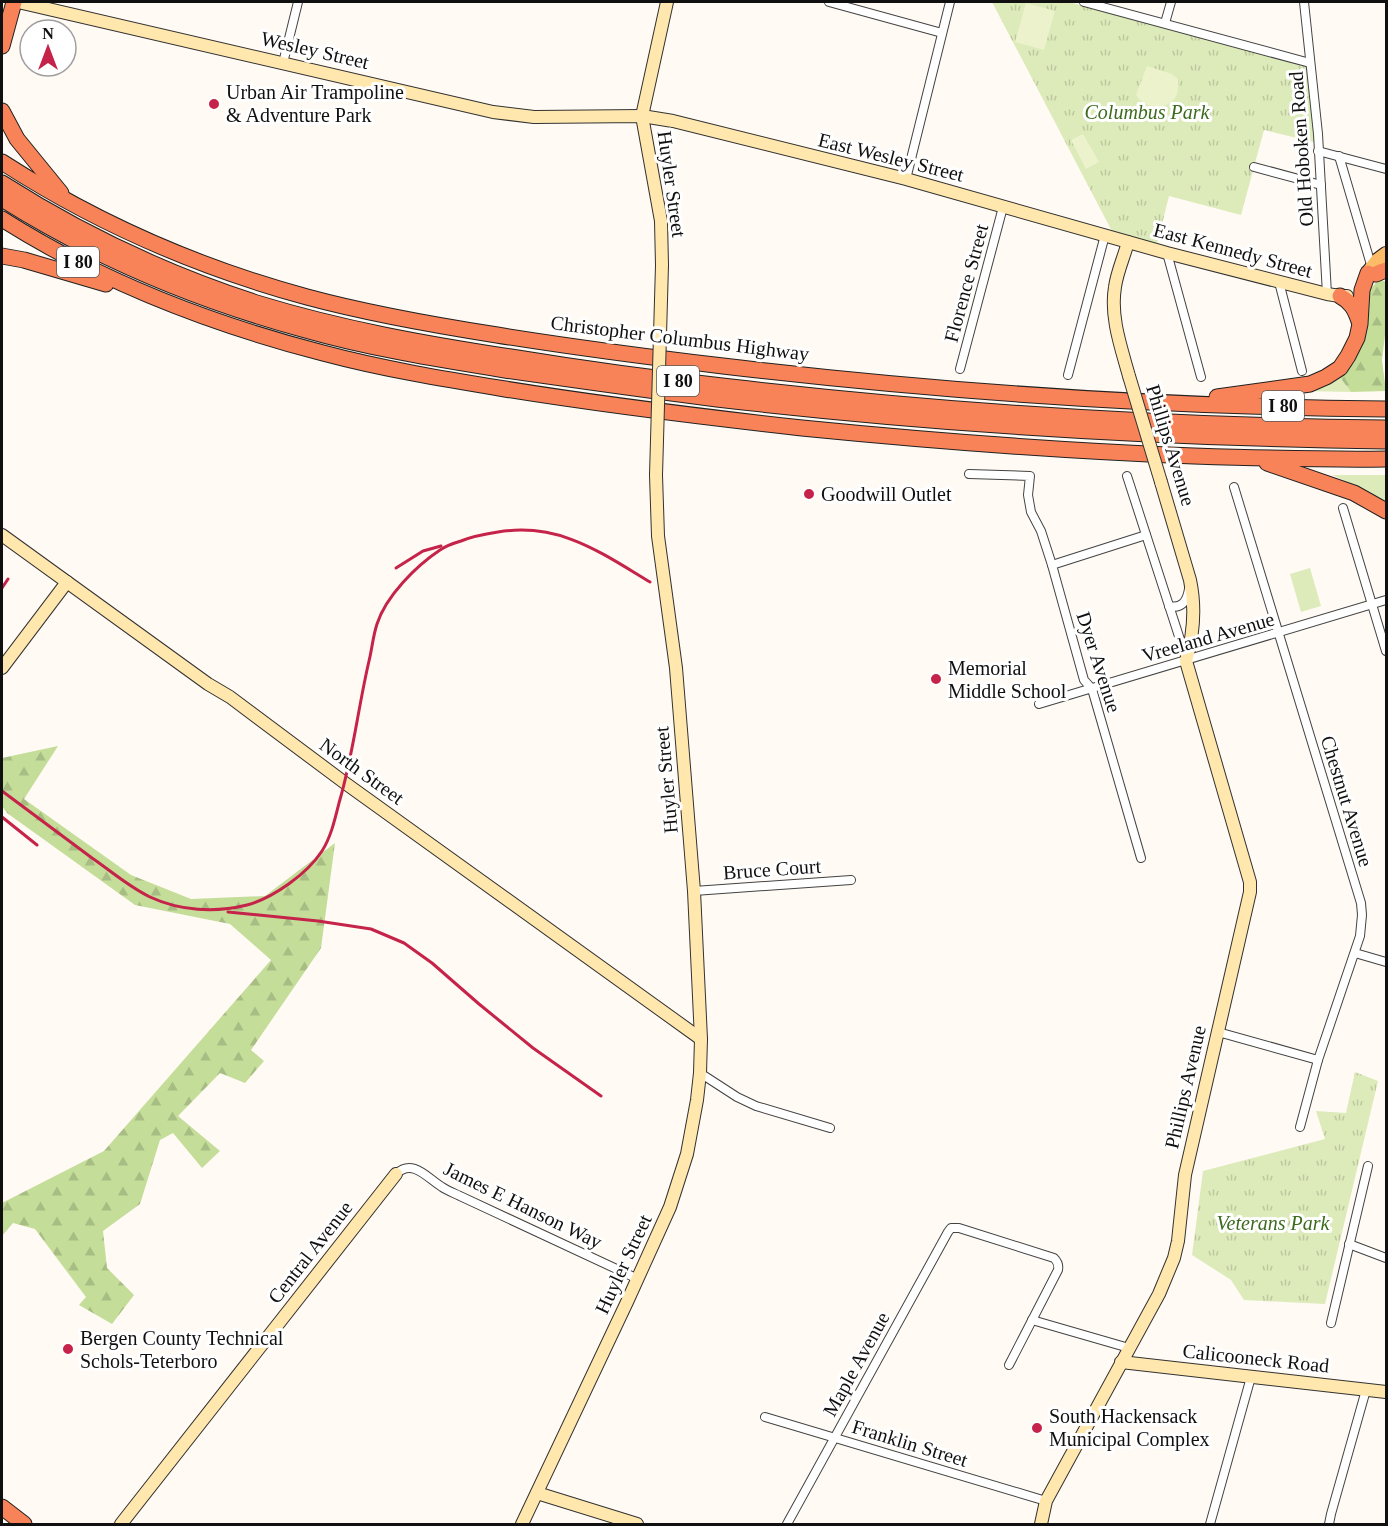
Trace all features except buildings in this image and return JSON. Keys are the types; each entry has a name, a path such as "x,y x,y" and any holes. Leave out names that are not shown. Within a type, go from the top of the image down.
{"highway":[{"path":"2,46 16,2"},
{"path":"2,111 17,139 68,201"},
{"name":"Christopher Columbus Highway","path":"2,162 68,201 152,243 232,274 335,304 430,324 625,354 860,381 1179,403 1386,409"},
{"name":"Christopher Columbus Highway","path":"2,183 107,242 196,281 257,303 319,321 425,343 668,379 918,406 1145,421 1252,426 1386,428"},
{"name":"I 80","path":"2,198 101,254 211,300 273,321 325,335 431,358 641,389 875,415 1001,426 1134,434 1386,441"},
{"name":"I 80","path":"2,219 88,267 197,314 253,333 354,361 471,383 602,404 943,441 1122,453 1252,458 1386,459"},
{"path":"2,256 24,260 157,298"},
{"path":"1179,403 1311,384 1340,368 1357,338 1362,290 1378,270"},
{"path":"1334,295 1349,301 1356,310 1360,324"},
{"path":"1252,458 1327,482 1354,493 1386,511"},
{"path":"2,1507 24,1524"}],"main road":[{"name":"East Kennedy Street","path":"1378,270 1378,260 1386,254"}],"street":[{"name":"Wesley Street","path":"16,2 493,112 534,117 642,116"},
{"path":"283,63 298,2"},
{"name":"Huyler Street","path":"522,1524 670,1209 680,1180 694,1118 699,1073 700,1039 694,891 676,668 658,536 656,475 662,265 661,221 642,116 667,2"},
{"path":"829,2 942,33"},
{"path":"906,179 950,2"},
{"path":"1084,2 1310,63"},
{"path":"1165,23 1171,2"},
{"name":"Old Hoboken Road","path":"1304,2 1334,295"},
{"name":"East Wesley Street","path":"642,116 711,130 906,179 1128,242"},
{"path":"1318,151 1386,169"},
{"path":"1339,156 1378,270"},
{"path":"1254,167 1321,185"},
{"name":"Florence Street","path":"960,369 1003,207"},
{"path":"1068,375 1105,235"},
{"name":"East Kennedy Street","path":"1128,242 1334,295 1351,295 1362,290"},
{"name":"Phillips Avenue","path":"1128,242 1115,286 1115,322 1190,580 1195,610 1194,627 1186,661"},
{"path":"1167,253 1201,377"},
{"name":"East Kennedy Street","path":"1334,295 1347,290 1378,270"},
{"path":"1279,282 1302,371"},
{"name":"Dyer Avenue","path":"969,474 1030,476 1028,495 1030,512 1041,531 1052,565 1084,680 1092,688 1140,858"},
{"name":"Phillips Avenue","path":"1032,1524 1167,1278 1174,1258 1185,1174 1250,892 1250,882 1186,661 1127,476"},
{"name":"Chestnut Avenue","path":"1234,487 1361,903 1362,928 1318,1060 1300,1127"},
{"path":"1343,508 1386,651"},
{"name":"North Street","path":"2,535 208,684 231,697 345,783 700,1039"},
{"path":"1052,565 1146,535"},
{"path":"1169,606 1181,606 1186,600 1190,580"},
{"path":"2,668 67,582"},
{"name":"Vreeland Avenue","path":"1040,704 1386,600"},
{"name":"Bruce Court","path":"694,891 851,880"},
{"path":"1355,953 1386,962"},
{"path":"1218,1032 1318,1060"},
{"path":"699,1073 756,1106 830,1128"},
{"path":"1331,1323 1368,1166"},
{"name":"James E Hanson Way","path":"396,1174 405,1168 413,1168 451,1192 638,1279"},
{"name":"Central Avenue","path":"121,1524 396,1174"},
{"name":"Maple Avenue","path":"787,1524 951,1228 959,1227 1054,1258 1057,1261 1058,1271 1032,1320"},
{"path":"1349,1244 1386,1258"},
{"path":"1009,1365 1032,1320 1129,1348"},
{"name":"Calicooneck Road","path":"1121,1362 1386,1392"},
{"path":"1210,1524 1251,1377"},
{"path":"1329,1524 1366,1390"},
{"name":"Franklin Street","path":"765,1417 1046,1502"},
{"path":"537,1493 637,1524"},
{"name":"Phillips Avenue","path":"1041,1524 1046,1502"}],"green space":[{"name":"Columbus Park","path":"992,2 1069,2 1312,68 1318,143 1264,130 1241,215 1169,196 1156,248 1115,237"},
{"path":"1026,3 1055,11 1044,50 1015,42"},
{"path":"1147,66 1172,74 1178,79 1177,94 1166,105 1149,105 1136,95"},
{"path":"1083,134 1099,162 1086,169 1071,140"},
{"path":"1379,279 1386,282 1386,327 1382,360 1386,391 1351,392 1339,376 1354,363 1365,337 1370,290"},
{"path":"1339,376 1351,392 1304,391"},
{"path":"1332,475 1386,475 1386,504 1361,488"},
{"path":"1310,568 1321,606 1301,612 1290,574"},
{"path":"58,746 24,799 131,875 191,899 265,896 335,843 321,948 251,1050 264,1061 245,1083 220,1073 178,1116 220,1151 202,1168 173,1133 160,1140 140,1204 103,1231 107,1268 134,1295 112,1324 79,1305 86,1297 35,1229 13,1223 2,1236 2,1203 104,1151 271,960 230,924 135,905 7,813 2,806 2,758"},
{"name":"Veterans Park","path":"1355,1072 1378,1081 1325,1304 1244,1300 1231,1280 1192,1255 1203,1171 1325,1139 1316,1111 1346,1113"}],"railway":[{"path":"2,791 120,879 161,902 185,908 210,910 235,908 257,902 299,876 316,860 325,846 334,822 348,768 374,633 381,613 395,592 431,557 447,546 479,535 520,530 540,531 596,550 650,582"},
{"path":"396,568 423,551 441,546"},
{"path":"2,588 8,579"},
{"path":"2,817 37,845"},
{"path":"228,912 371,929 404,943 432,963 533,1048 601,1096"}],"place":[{"name":"Urban Air Trampoline & Adventure Park","path":"214,104"},
{"name":"Goodwill Outlet","path":"809,494"},
{"name":"Memorial Middle School","path":"936,679"},
{"name":"Bergen County Technical Schols-Teterboro","path":"68,1349"},
{"name":"South Hackensack Municipal Complex","path":"1037,1428"}]}
